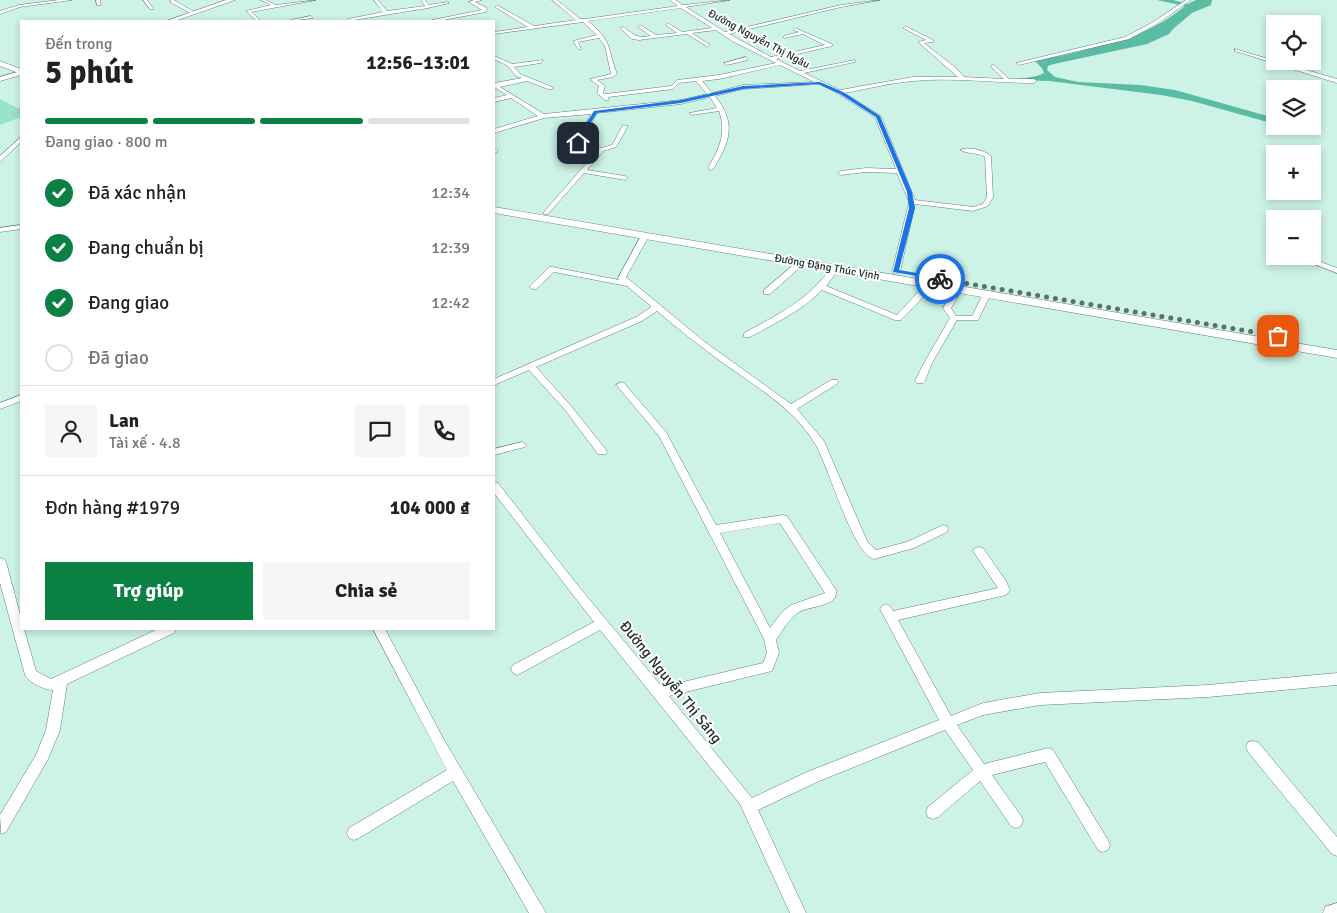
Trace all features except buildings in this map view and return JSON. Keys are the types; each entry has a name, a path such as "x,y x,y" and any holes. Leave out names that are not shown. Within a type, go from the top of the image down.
{"main road":[{"path":"172,20 232,0"},
{"path":"0,57 20,65"},
{"path":"0,63 20,72"},
{"path":"0,79 20,72"},
{"name":"Đường Đặng Thúc Vịnh","path":"495,204 895,275 1337,346"},
{"name":"Đường Đặng Thúc Vịnh","path":"495,210 801,263 895,275 958,290 1337,354"}],"street":[{"path":"0,12 19,6 70,0"},
{"path":"144,0 152,8"},
{"path":"172,0 194,13"},
{"path":"264,0 275,6"},
{"path":"257,20 248,12 314,0"},
{"path":"376,0 386,13"},
{"path":"423,0 428,7"},
{"path":"436,12 438,20 484,11 485,9 471,2 480,0"},
{"path":"554,0 581,19 601,36 606,44 614,74 594,79 602,86 600,93 615,110"},
{"name":"Đường Nguyễn Thị Ngâu","path":"672,0 715,29 839,92 878,116 912,202"},
{"path":"495,33 581,19 727,0"},
{"path":"724,34 841,6 878,0"},
{"path":"1019,63 1127,38 1155,23 1189,0"},
{"path":"350,20 447,3"},
{"path":"497,6 532,27"},
{"path":"296,20 311,17"},
{"path":"510,21 520,29"},
{"path":"668,24 682,34"},
{"path":"640,26 655,37"},
{"path":"905,27 931,41 920,42 955,70 963,79"},
{"path":"622,28 634,38 715,29"},
{"path":"772,58 830,45 795,29"},
{"path":"688,33 708,46"},
{"path":"786,37 802,33"},
{"path":"579,49 574,41 601,36"},
{"path":"1237,50 1337,81"},
{"path":"495,58 511,66 518,75 550,88"},
{"path":"743,72 727,63 746,59"},
{"path":"511,66 541,61"},
{"path":"800,72 853,61"},
{"path":"604,96 673,86 677,82 743,72 782,63"},
{"path":"993,66 1007,79 1004,81"},
{"path":"495,85 528,79"},
{"path":"697,79 722,109 727,121 719,156 712,168"},
{"path":"839,92 913,79 1034,80"},
{"path":"495,131 543,116 681,102 743,87 818,83"},
{"path":"495,86 543,116"},
{"path":"495,100 512,96"},
{"path":"692,113 722,109"},
{"path":"596,112 578,140 578,143 602,150"},
{"path":"546,213 602,150 614,146 625,126"},
{"path":"0,160 20,140"},
{"path":"0,149 12,148"},
{"path":"895,275 912,202 974,209 986,205 990,197 988,156 981,152 963,150"},
{"path":"840,173 866,170 900,172"},
{"path":"584,171 625,178"},
{"path":"0,230 20,227"},
{"path":"645,236 622,278 702,344 791,408 820,441 863,543 874,555 910,544 943,529"},
{"path":"767,292 801,263"},
{"path":"1321,264 1336,269"},
{"path":"747,335 796,309 821,287 835,268"},
{"path":"533,287 552,269 630,284"},
{"path":"821,287 898,318 924,291 927,284"},
{"path":"954,318 946,308 958,290"},
{"path":"954,318 975,318 987,294"},
{"path":"495,382 639,319 654,309 655,305"},
{"path":"920,381 928,363 954,318"},
{"path":"531,367 569,409 602,452"},
{"path":"791,408 834,382"},
{"path":"621,385 663,434 770,639 773,653 768,667 659,693"},
{"path":"0,406 20,398"},
{"path":"495,452 522,445"},
{"name":"Đường Nguyễn Thị Sáng","path":"495,487 602,624 745,800 798,913"},
{"path":"712,530 783,519 830,590 831,596 826,599 798,607 786,616 770,639"},
{"path":"979,551 1002,584 1004,590 1002,592 888,613 948,723 1016,821"},
{"path":"0,562 31,675 51,685 168,630"},
{"path":"517,669 602,624"},
{"path":"381,630 438,742 538,913"},
{"path":"1,827 41,759 53,730 62,680"},
{"path":"748,807 812,777 983,708 1040,698 1208,691 1337,680"},
{"path":"1253,747 1337,849"},
{"path":"933,812 982,771 1048,755 1103,845"},
{"path":"354,833 456,772"},
{"path":"1331,913 1337,911"}],"shaded area":[{"path":"1157,0 1173,0 1188,4 1196,0 1212,0 1211,5 1192,13 1169,34 1147,44 1054,64 1048,66 1047,70 1055,77 1078,82 1140,85 1175,90 1266,115 1266,122 1192,101 1161,95 1049,81 1015,80 1044,73 1035,61 1038,58 1072,53 1141,33 1185,6"},
{"path":"0,99 20,109 20,117 0,125"}],"way so far":[{"path":"940,279 1278,336"}],"route":[{"path":"578,143 578,140 596,112 681,102 743,87 818,83 841,93 878,116 912,202 896,272 940,279"}]}
